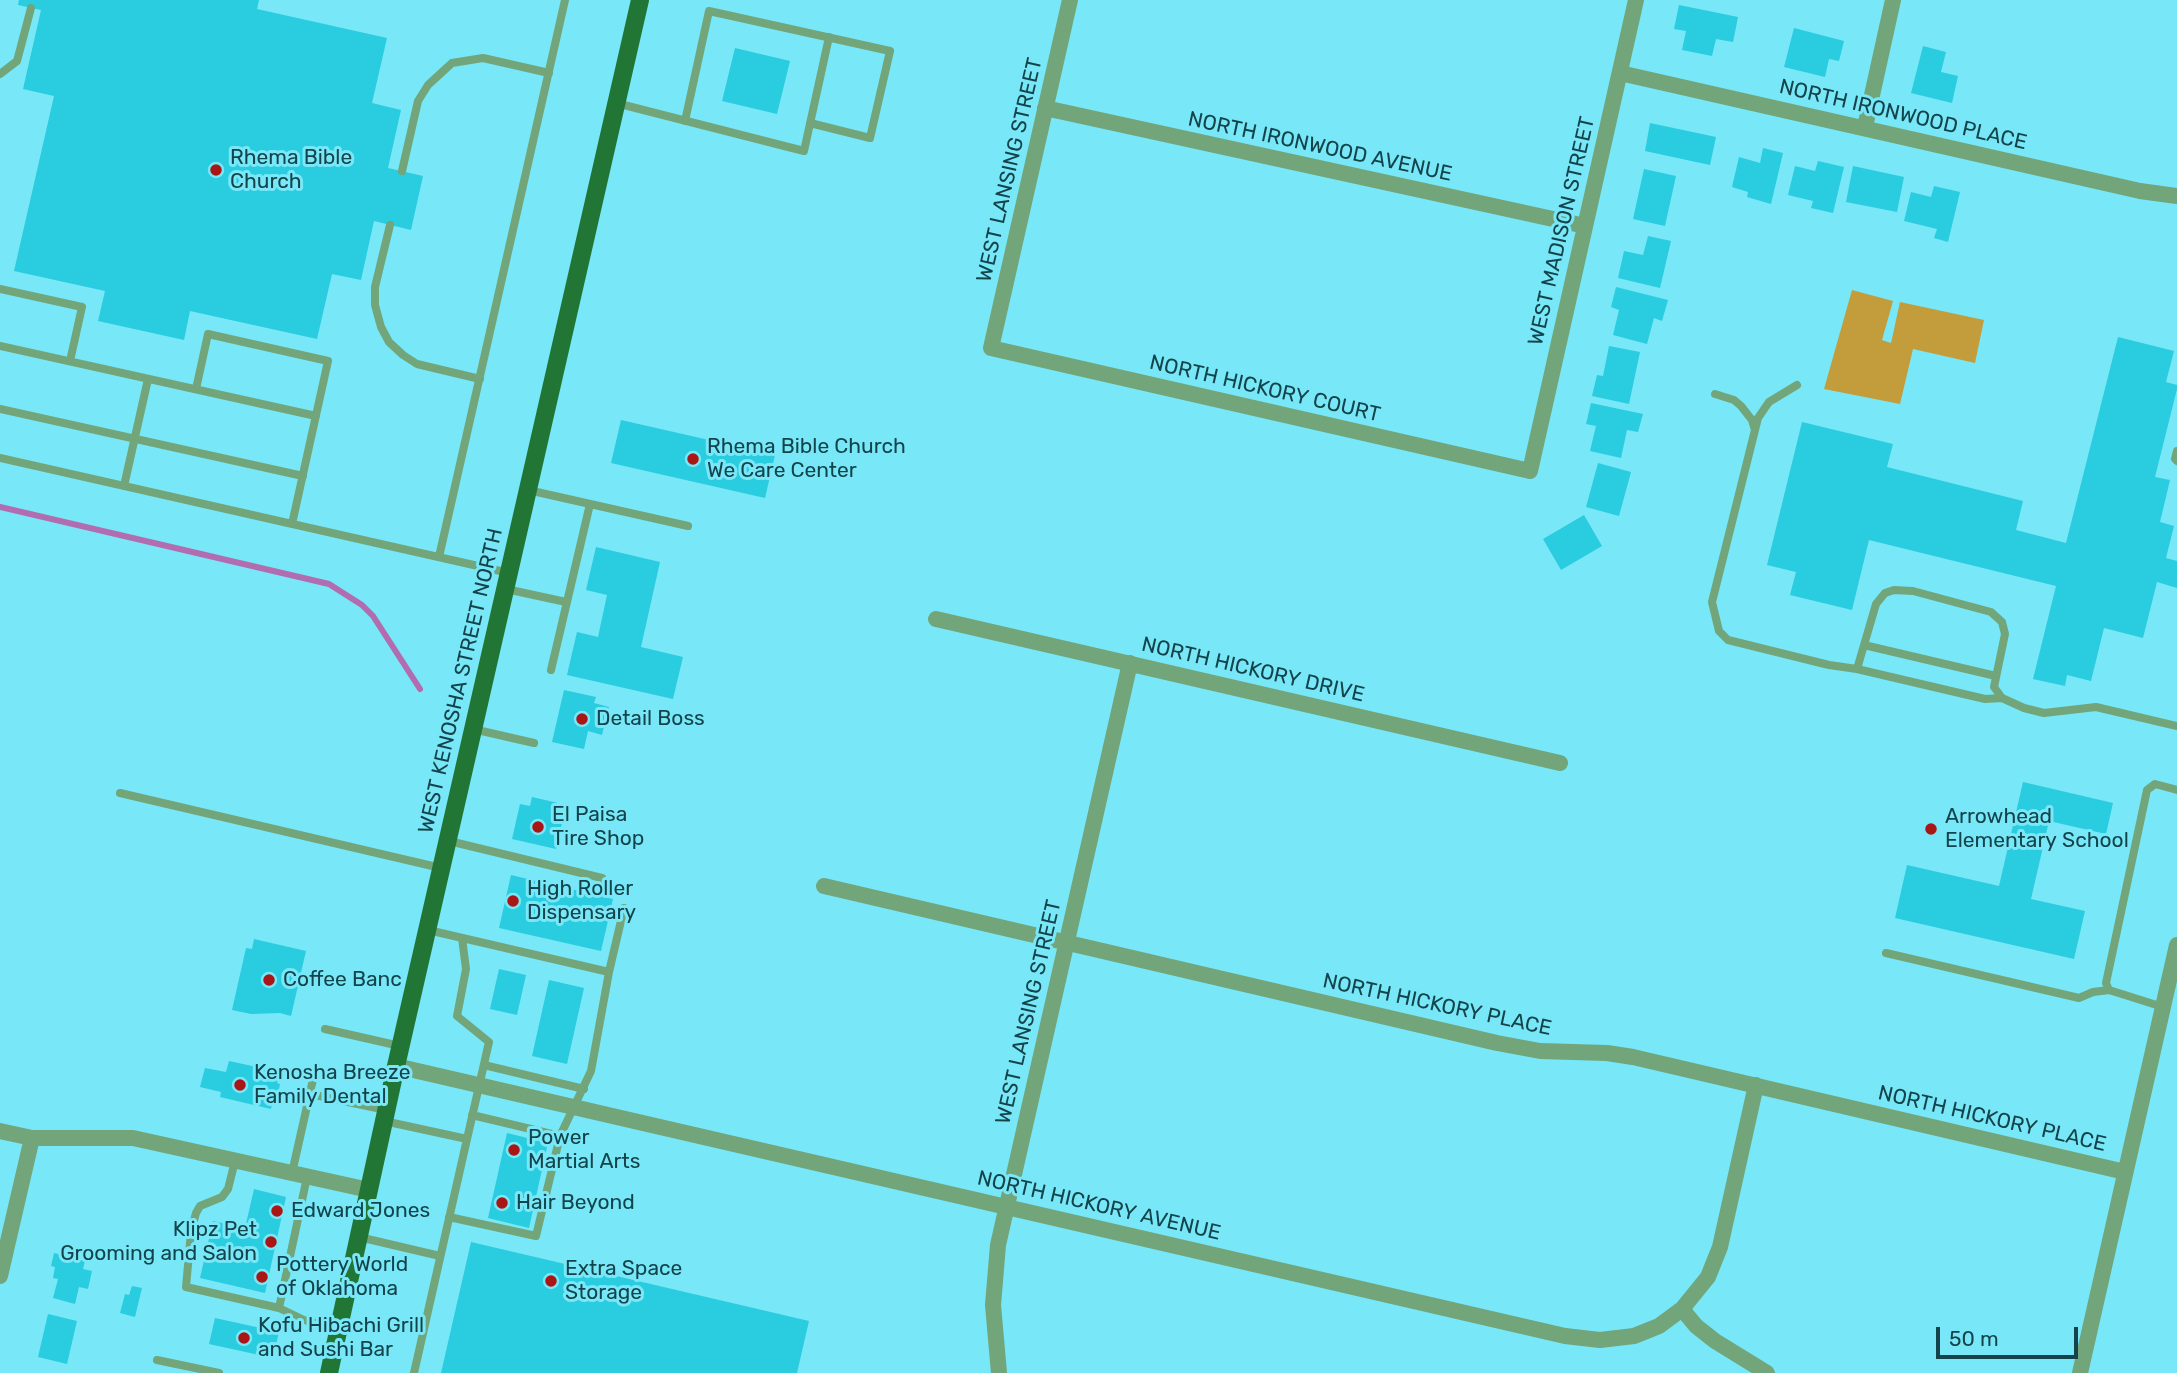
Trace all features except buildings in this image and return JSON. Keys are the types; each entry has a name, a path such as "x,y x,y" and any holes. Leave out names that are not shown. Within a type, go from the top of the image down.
{"main road":[{"name":"WEST KENOSHA STREET NORTH","path":"329,1373 400,1046 640,0"}],"street":[{"name":"WEST LANSING STREET","path":"991,348 1070,0"},
{"name":"WEST MADISON STREET","path":"1530,471 1636,0"},
{"path":"1865,127 1894,0"},
{"name":"NORTH IRONWOOD PLACE","path":"1620,73 2140,191 2177,196"},
{"name":"NORTH IRONWOOD AVENUE","path":"1045,108 1585,226"},
{"name":"NORTH HICKORY COURT","path":"991,348 1530,471"},
{"name":"NORTH HICKORY DRIVE","path":"936,618 1560,763"},
{"name":"WEST LANSING STREET","path":"999,1373 993,1313 995,1263 1130,663"},
{"name":"NORTH HICKORY PLACE","path":"824,886 1513,1047 1556,1052 1618,1054 2125,1172"},
{"path":"2080,1373 2177,945"},
{"name":"NORTH HICKORY AVENUE","path":"396,1066 1565,1336 1600,1340 1634,1336 1659,1326 1682,1309"},
{"path":"1756,1085 1717,1256 1701,1288 1682,1309 1715,1341 1766,1373"},
{"path":"0,1131 32,1138 133,1138 369,1190"},
{"path":"0,1276 32,1138"}],"lane":[{"path":"439,557 565,0"},
{"path":"0,74 17,61 31,8"},
{"path":"685,121 709,11 890,51 870,138 810,123"},
{"path":"616,103 804,151 829,37"},
{"path":"402,171 418,101 428,85 452,64 483,58 549,73"},
{"path":"390,225 374,305 381,327 390,342 417,364 480,379"},
{"path":"0,289 82,307 70,361"},
{"path":"196,389 208,334 328,361 292,524"},
{"path":"0,346 316,416"},
{"path":"124,486 148,379"},
{"path":"1797,385 1769,402 1758,418 1712,602 1719,631 1728,640 1985,699 2002,698 2044,713 2096,707 2177,726"},
{"path":"1716,394 1734,400 1741,406 1755,430"},
{"path":"0,409 303,476"},
{"path":"2177,451 2177,461"},
{"path":"0,458 439,557 566,602"},
{"path":"528,490 688,526"},
{"path":"551,670 590,503"},
{"path":"1857,669 1876,604 1885,593 1894,590 1913,591 1991,612 2002,622 2005,634 1994,687 2002,698"},
{"path":"1864,645 1996,676"},
{"path":"473,729 534,743"},
{"path":"2109,990 2106,983 2147,790 2155,784 2177,790"},
{"path":"120,793 441,868"},
{"path":"447,841 602,878"},
{"path":"449,1217 536,1236 560,1136 591,1072 624,908"},
{"path":"427,930 609,972"},
{"path":"414,1373 489,1042 457,1016 466,970 462,938"},
{"path":"1886,953 2079,998 2093,992 2109,990 2163,1007"},
{"path":"325,1029 400,1046"},
{"path":"484,1065 584,1089"},
{"path":"279,1308 316,1066"},
{"path":"310,1094 467,1139"},
{"path":"472,1115 560,1136"},
{"path":"235,1161 228,1189 222,1197 201,1206 196,1213 191,1232 186,1287 279,1308 304,1321 339,1329"},
{"path":"359,1237 440,1256"},
{"path":"157,1360 219,1373"}],"shaded area":[{"path":"1852,290 1893,301 1882,340 1891,343 1900,302 1984,320 1975,363 1913,349 1900,404 1824,389"}],"waterway":[{"path":"0,507 329,584 362,605 373,616 420,689"}],"place":[{"name":"Rhema Bible Church","path":"216,170"},
{"name":"Rhema Bible Church We Care Center","path":"693,459"},
{"name":"Detail Boss","path":"582,719"},
{"name":"El Paisa Tire Shop","path":"538,827"},
{"name":"Arrowhead Elementary School","path":"1931,829"},
{"name":"High Roller Dispensary","path":"513,901"},
{"name":"Coffee Banc","path":"269,980"},
{"name":"Kenosha Breeze Family Dental","path":"240,1085"},
{"name":"Power Martial Arts","path":"514,1150"},
{"name":"Hair Beyond","path":"502,1203"},
{"name":"Edward Jones","path":"277,1211"},
{"name":"Klipz Pet Grooming and Salon","path":"271,1242"},
{"name":"Pottery World of Oklahoma","path":"262,1277"},
{"name":"Extra Space Storage","path":"551,1281"},
{"name":"Kofu Hibachi Grill and Sushi Bar","path":"244,1338"}]}
